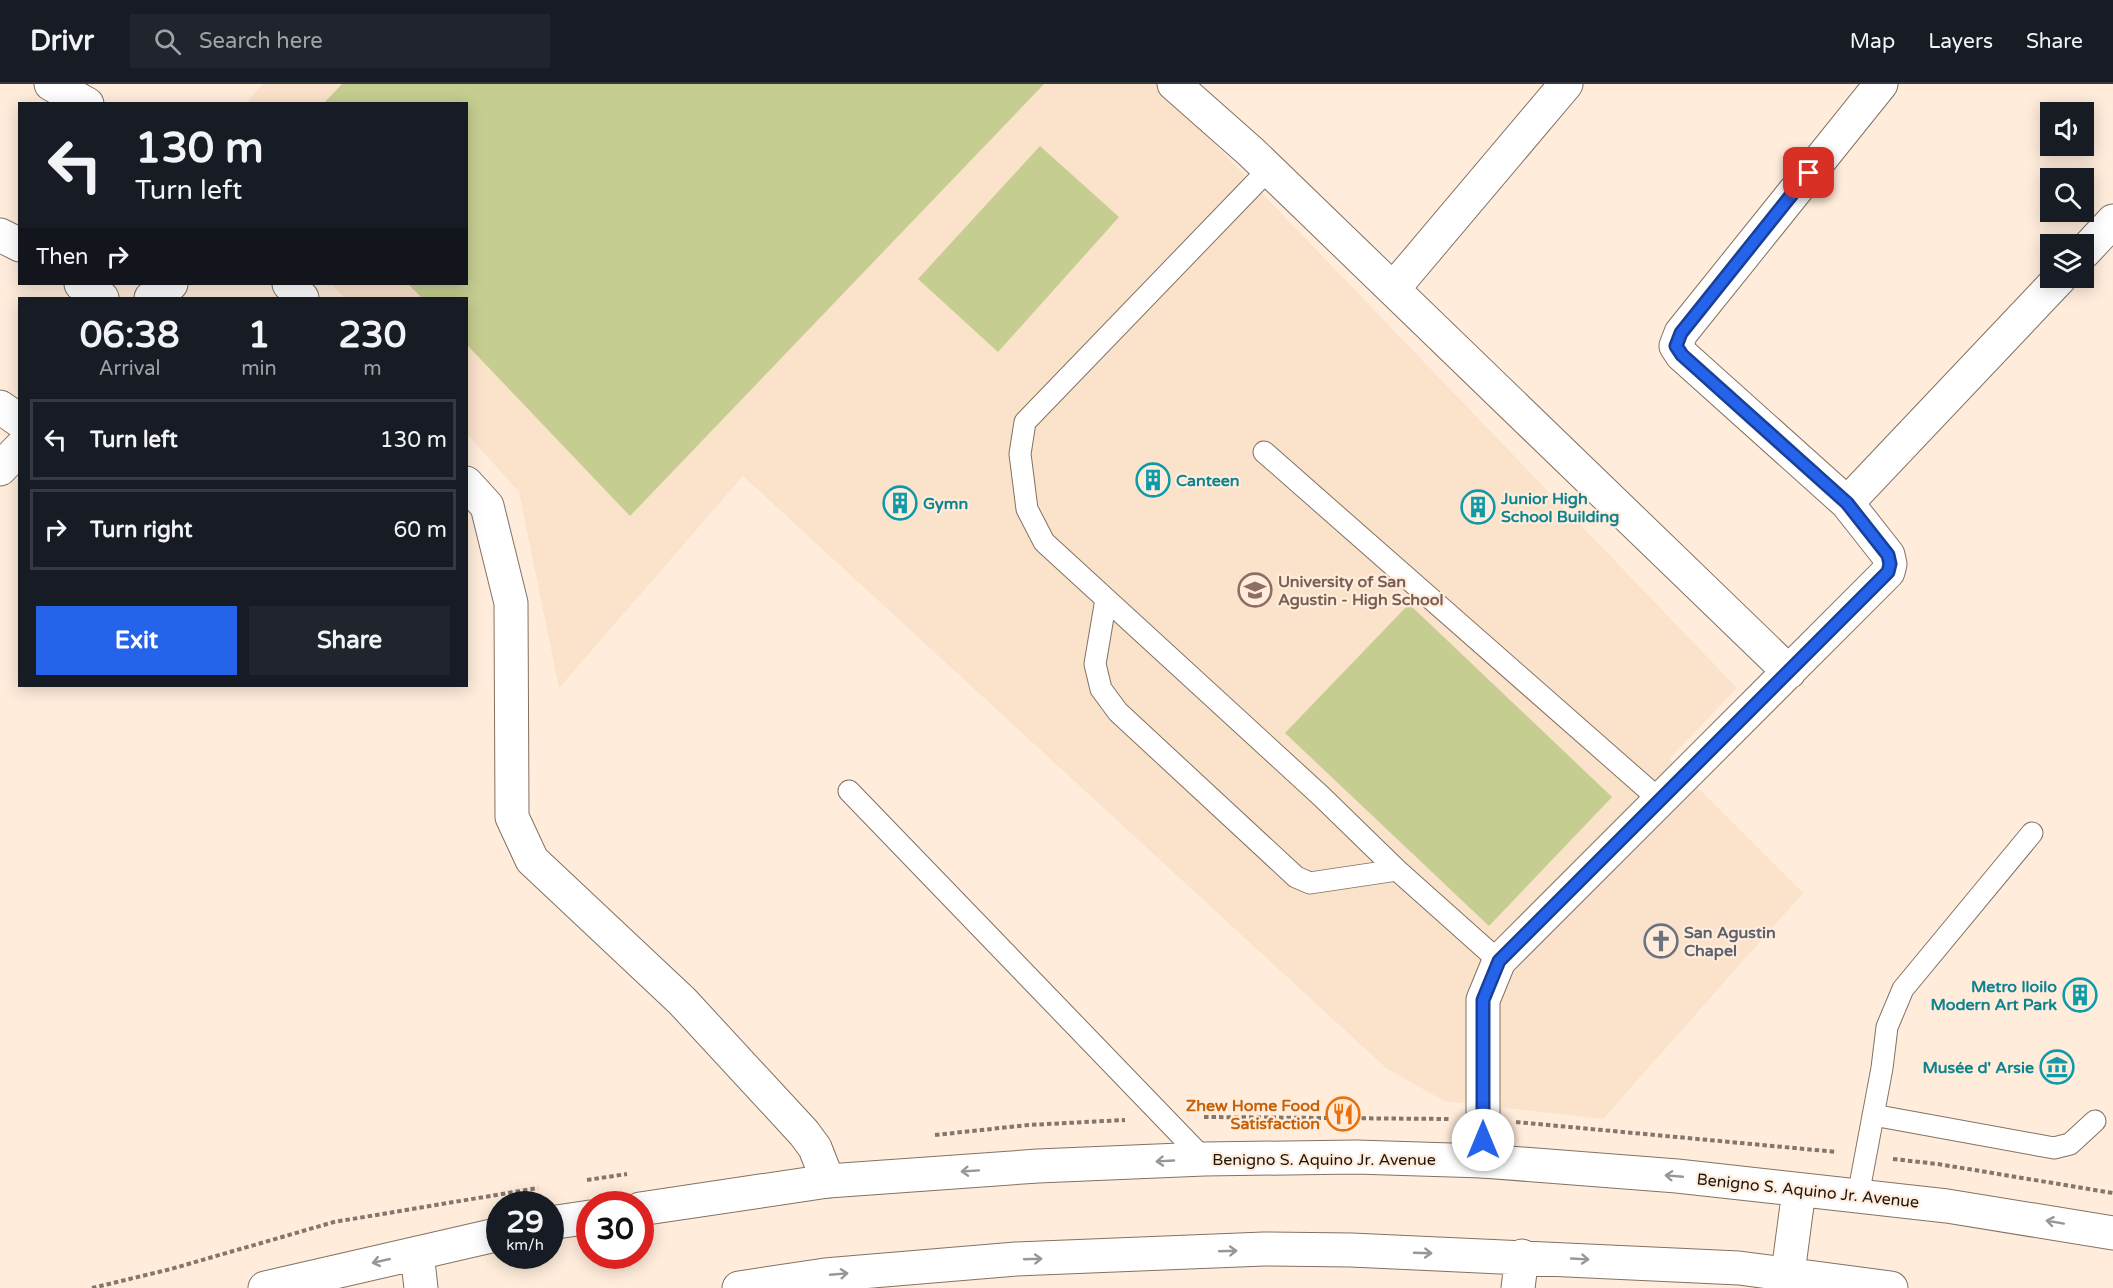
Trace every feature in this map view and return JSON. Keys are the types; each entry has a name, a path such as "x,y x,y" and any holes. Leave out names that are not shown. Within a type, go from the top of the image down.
{"main road":[{"path":"51,84 83,102"},
{"path":"1174,84 1269,170 1789,672"},
{"path":"1393,289 1566,84"},
{"path":"1483,1161 1483,1000 1499,961 1888,572 1890,564 1888,555 1847,503 1682,355 1676,346 1681,333 1881,84"},
{"path":"2094,242 2112,223"},
{"path":"0,235 18,244"},
{"path":"82,285 100,297"},
{"path":"152,297 170,285"},
{"path":"290,285 301,297"},
{"path":"1847,503 2051,288"},
{"path":"0,407 18,420"},
{"path":"0,469 18,450"},
{"path":"468,485 487,506 511,603 512,817 531,860 682,1001 804,1134 815,1148 828,1181"},
{"name":"Benigno S. Aquino Jr. Avenue","path":"654,1207 828,1181 1038,1166 1204,1159 1356,1157 1483,1161 1677,1176 1959,1207 2113,1233"},
{"path":"1788,1273 1799,1190"},
{"path":"265,1288 486,1237"},
{"path":"740,1288 825,1275 1016,1259 1264,1249 1351,1250 1520,1272 1739,1268 1891,1288"},
{"path":"417,1253 421,1288"}],"lane":[{"path":"1269,170 1025,422 1020,454 1027,509 1044,542 1321,796 1396,870 1499,961"},
{"path":"1264,452 1660,801"},
{"path":"1106,598 1095,664 1101,689 1118,712 1296,877 1310,883 1396,870"},
{"path":"849,791 1204,1159"},
{"path":"1858,1197 1874,1115 1887,1027 1903,989 2032,833"},
{"path":"1874,1115 2054,1148 2070,1144 2095,1121"}],"shaded area":[{"name":"University of San Agustin - High School","path":"263,84 1157,84 1737,688 1669,759 1803,893 1603,1119 1444,1101 1386,1068 743,476 559,688 519,492 468,435 468,297 343,297 332,285 468,285 468,102 247,102"}],"green space":[{"path":"342,84 1044,84 630,516 468,346 468,297 421,297 409,285 468,285 468,102 325,102"},
{"path":"1040,146 1119,217 998,352 918,279"},
{"path":"1409,604 1612,797 1489,926 1285,733"}],"place":[{"name":"Canteen","path":"1153,480"},
{"name":"Gymn","path":"900,503"},
{"name":"Junior High School Building","path":"1478,507"},
{"name":"University of San Agustin - High School","path":"1255,590"},
{"name":"San Agustin Chapel","path":"1661,941"},
{"name":"Metro Iloilo Modern Art Park","path":"2080,995"},
{"name":"Musée d' Arsie","path":"2057,1067"},
{"name":"Zhew Home Food Satisfaction","path":"1343,1114"}],"route":[{"path":"1483,1140 1483,1000 1499,961 1888,572 1890,564 1888,555 1847,503 1682,355 1676,346 1681,333 1809,173"}]}
